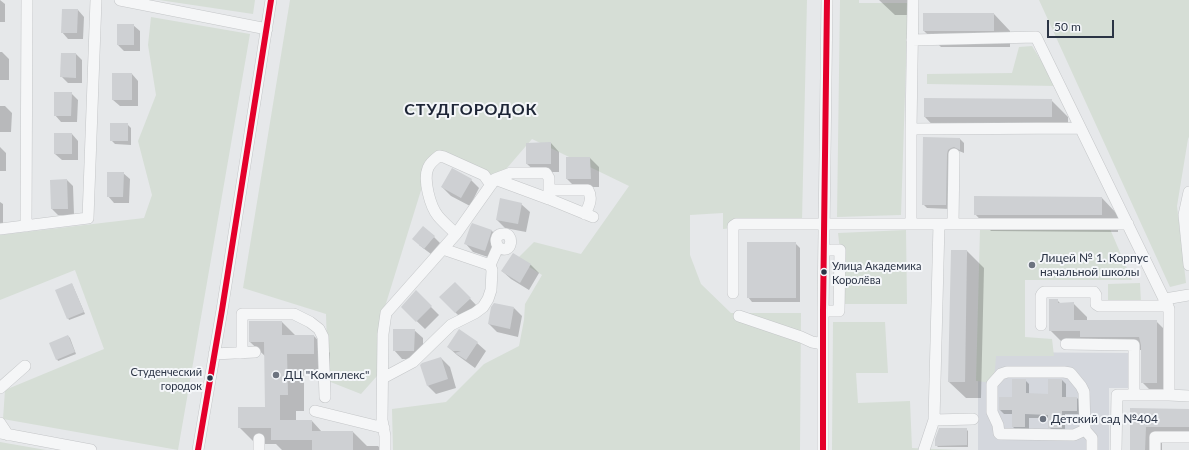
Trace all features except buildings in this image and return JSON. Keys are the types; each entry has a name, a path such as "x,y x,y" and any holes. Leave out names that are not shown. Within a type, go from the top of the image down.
{"street":[{"path":"26,226 28,0"},
{"path":"0,229 88,218 96,0"},
{"path":"120,0 267,29"},
{"path":"198,450 271,0"},
{"path":"823,450 823,311 827,0"},
{"path":"911,224 913,0"},
{"path":"912,40 1036,37 1169,309 1169,395"},
{"path":"911,129 1080,128"},
{"path":"953,224 954,154"},
{"path":"456,234 437,214 428,194 428,169 430,164 438,156 444,157 484,175 493,182 549,194 589,215 590,194 588,190 549,194"},
{"path":"384,450 384,428 382,420 383,334 386,313 456,234 493,182 511,174 546,173 548,178 549,194"},
{"path":"1189,192 1184,215 1189,265"},
{"path":"733,293 733,226 736,224 1128,224"},
{"path":"924,450 934,420 939,224"},
{"path":"383,378 414,362 451,325 475,313 483,307 488,300 491,290 492,270 490,265 498,247"},
{"path":"443,248 490,265"},
{"path":"823,311 839,311 840,250 831,250"},
{"path":"1041,325 1041,296 1044,292 1094,292 1096,295 1096,304 1099,306 1166,302 1189,294"},
{"path":"242,353 242,314 294,314 310,322 319,329 323,337 324,397"},
{"path":"739,316 812,342 823,344"},
{"path":"1066,344 1134,345 1134,395"},
{"path":"214,354 255,352"},
{"path":"0,388 25,366"},
{"path":"1085,430 1074,435 1000,434 992,412 992,384 1001,374 1007,372 1070,373 1084,392 1085,430 1092,438 1092,450"},
{"path":"1116,450 1117,395 1189,396"},
{"path":"316,411 384,428"},
{"path":"934,420 973,420"},
{"path":"0,423 4,434 92,450"},
{"path":"1155,450 1155,437 1189,437"}],"shaded area":[{"path":"159,0 255,0 253,14"},
{"path":"290,0 807,0 802,220 723,229 723,213 690,215 690,255 701,284 731,313 801,313 800,450 393,450 392,409 446,402 484,364 519,346 524,320 525,304 542,275 517,259 534,242 581,254 629,186 532,139 495,182 431,158 379,326 377,376 361,394 328,381 326,314 243,288"},
{"path":"840,0 859,0 859,3 908,3 901,215 837,217"},
{"path":"1039,0 1189,0 1189,137 1177,206 1186,283 1170,287"},
{"path":"151,17 250,34 178,450 3,419 5,390 104,349 75,270 0,300 0,235 144,218 152,195 138,141 156,95 148,45"},
{"path":"1032,46 1057,86 927,84 927,74 1012,73 1019,47"},
{"path":"980,229 1110,229 1132,280 1025,280 1025,337 1052,339 1054,356 996,356 994,383 976,381"},
{"path":"906,230 907,304 838,304 840,250 838,233"},
{"path":"1140,283 1141,302 1108,302 1108,284"},
{"path":"833,322 885,322 888,373 856,373 858,403 910,401 912,448 959,450 832,450"},
{"name":"Детский сад №404","path":"978,352 1129,353 1129,388 1109,388 1109,450 978,450"},
{"path":"0,442 46,450 0,450"}],"transit line":[{"path":"198,450 222,310 271,0"},
{"path":"823,450 823,311 827,0"}],"place":[{"name":"Лицей № 1. Корпус начальной школы","path":"1032,265"},
{"name":"Улица Академика Королёва","path":"824,272"},
{"name":"ДЦ \"Комплекс\"","path":"276,375"},
{"name":"Студенческий городок","path":"210,378"},
{"name":"Детский сад №404","path":"1043,419"}],"district":[{"name":"СТУДГОРОДОК","path":"471,110"}]}
